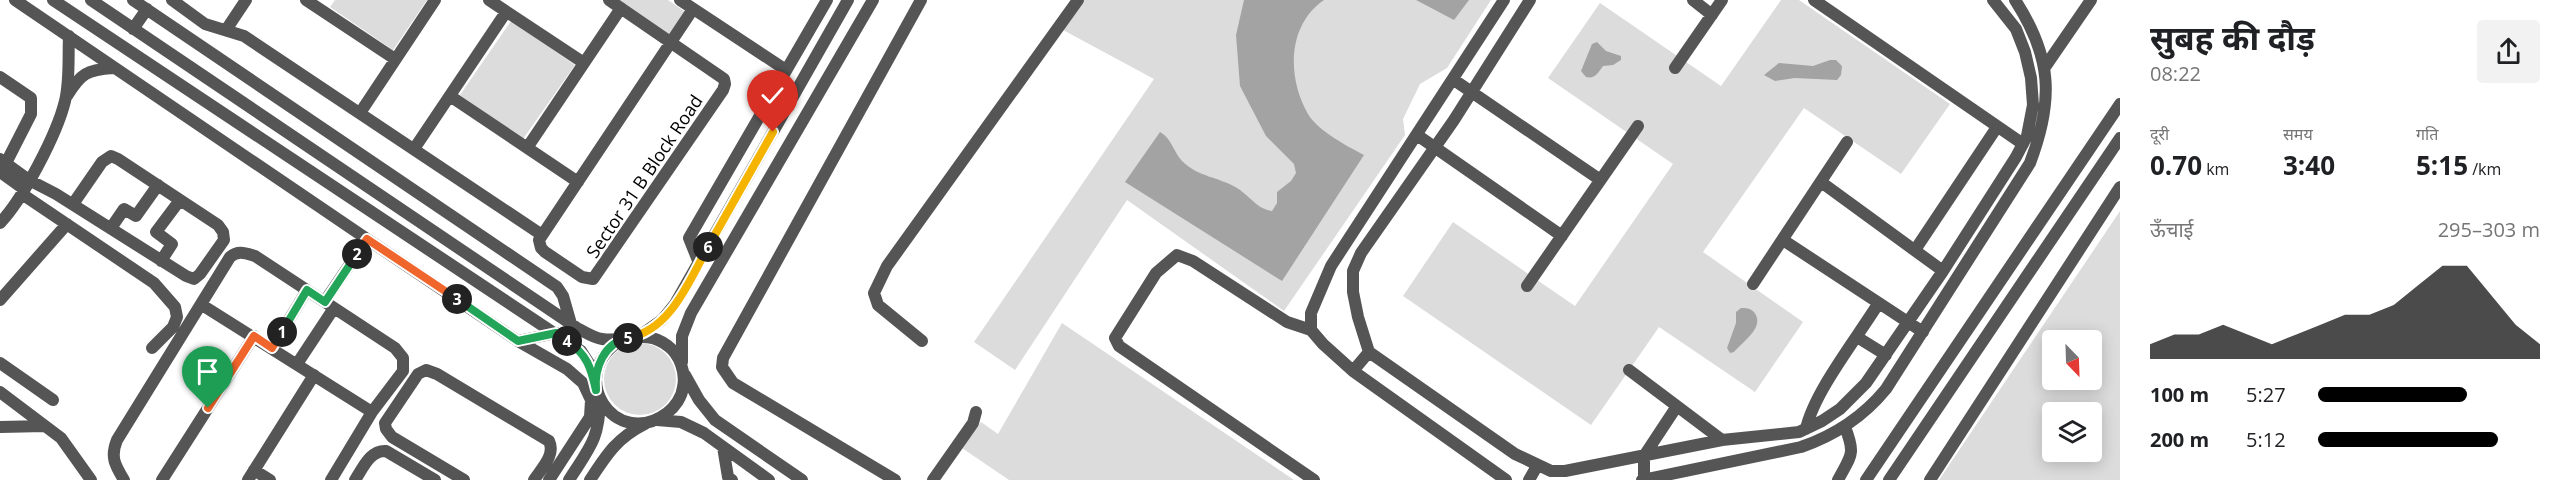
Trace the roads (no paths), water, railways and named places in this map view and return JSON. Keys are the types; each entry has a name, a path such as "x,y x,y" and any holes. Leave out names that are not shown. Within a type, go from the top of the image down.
{"street":[{"path":"15,0 518,341 567,369 583,383 591,400 590,417 549,480"},
{"path":"54,0 581,351 590,365 598,395 615,417 629,423 681,422 704,433 769,480"},
{"path":"91,0 571,324 601,339 623,339 641,335 663,320 675,304 848,0"},
{"path":"133,0 149,5 557,287 563,296 571,324"},
{"name":"Sector 31 B Block Road","path":"172,0 205,24 244,36 542,235 538,243 545,252 582,277 593,279 725,84 724,79 609,0"},
{"path":"226,30 246,0"},
{"path":"306,0 321,4 395,59"},
{"path":"360,113 435,0"},
{"path":"489,0 584,63"},
{"path":"681,0 786,70"},
{"path":"699,263 689,238 827,0"},
{"path":"590,480 612,447 629,432 652,422 674,408 683,389 680,351 682,336 691,313 873,0"},
{"path":"895,480 733,383 722,367 723,358 921,0"},
{"path":"922,341 879,305 874,293 887,266 1078,0"},
{"path":"1311,330 1311,313 1331,266 1504,0"},
{"path":"1530,0 1472,91 1361,253 1353,271 1353,292 1369,352 1515,454 1551,471 1565,471 1722,440 1788,435 1806,429 1840,409 1866,383 1943,271 2023,144 2032,105 2031,78 2025,52 2016,29 1993,0"},
{"path":"1693,0 1712,15"},
{"path":"1675,68 1722,0"},
{"path":"1814,0 2023,144"},
{"path":"1677,406 1644,456 1643,480 1802,447 1845,427 1873,405 1923,332 2030,163 2043,123 2047,82 2043,55 2030,23 2015,0"},
{"path":"2045,67 2091,0"},
{"path":"134,29 149,5"},
{"path":"527,148 621,9"},
{"path":"542,235 693,9"},
{"path":"414,149 506,12"},
{"path":"0,224 25,187 61,114 66,99 69,36"},
{"path":"66,99 83,75 93,70 113,68"},
{"path":"0,77 31,98 32,107 31,114 2,171 25,187 45,210 154,283 175,307 177,317 173,327 152,348"},
{"path":"1454,80 1599,179"},
{"path":"450,96 578,182"},
{"path":"1866,480 2120,104"},
{"path":"1527,286 1599,179 1638,126"},
{"path":"1915,250 1996,127"},
{"path":"1417,135 1562,236"},
{"path":"1889,480 2120,138"},
{"path":"1753,284 1846,142"},
{"path":"25,187 56,194 161,261 194,279 224,240 223,232 218,225 111,156 102,162 73,204"},
{"path":"1821,182 1943,271"},
{"path":"111,228 124,209 136,216 158,185"},
{"path":"1930,480 2120,187"},
{"path":"45,210 56,194"},
{"path":"161,261 172,244 156,232 180,200"},
{"path":"0,300 67,224"},
{"path":"297,364 367,239"},
{"path":"1783,240 1923,332"},
{"path":"124,480 113,462 112,452 117,440 224,267 235,253 255,256 395,348 404,358 403,371 372,412 332,480"},
{"path":"1314,480 1119,346 1115,338 1156,273 1177,255 1193,261 1287,322 1311,330 1353,371 1506,480"},
{"path":"1331,266 1353,271"},
{"path":"272,348 307,290"},
{"path":"1806,429 1812,410 1878,304"},
{"path":"202,305 372,412"},
{"path":"518,341 556,333"},
{"path":"641,335 669,346 699,400 715,420 802,480"},
{"path":"162,480 254,336"},
{"path":"1857,337 1886,355"},
{"path":"568,478 599,427 598,365 608,349 623,339"},
{"path":"1353,371 1369,352"},
{"path":"0,363 53,400"},
{"path":"464,480 392,436 386,429 385,423 418,375 426,370 437,374 549,441 552,448 550,455 534,480"},
{"path":"1629,370 1722,440"},
{"path":"270,480 251,475 314,375"},
{"path":"0,392 61,438 92,480"},
{"path":"933,480 973,423 976,412"},
{"path":"0,427 45,426"},
{"path":"1838,480 1852,453 1853,446 1845,427"},
{"path":"723,447 729,479"},
{"path":"355,480 371,456 381,451 386,451 435,480"},
{"path":"1529,480 1537,466"}]}
